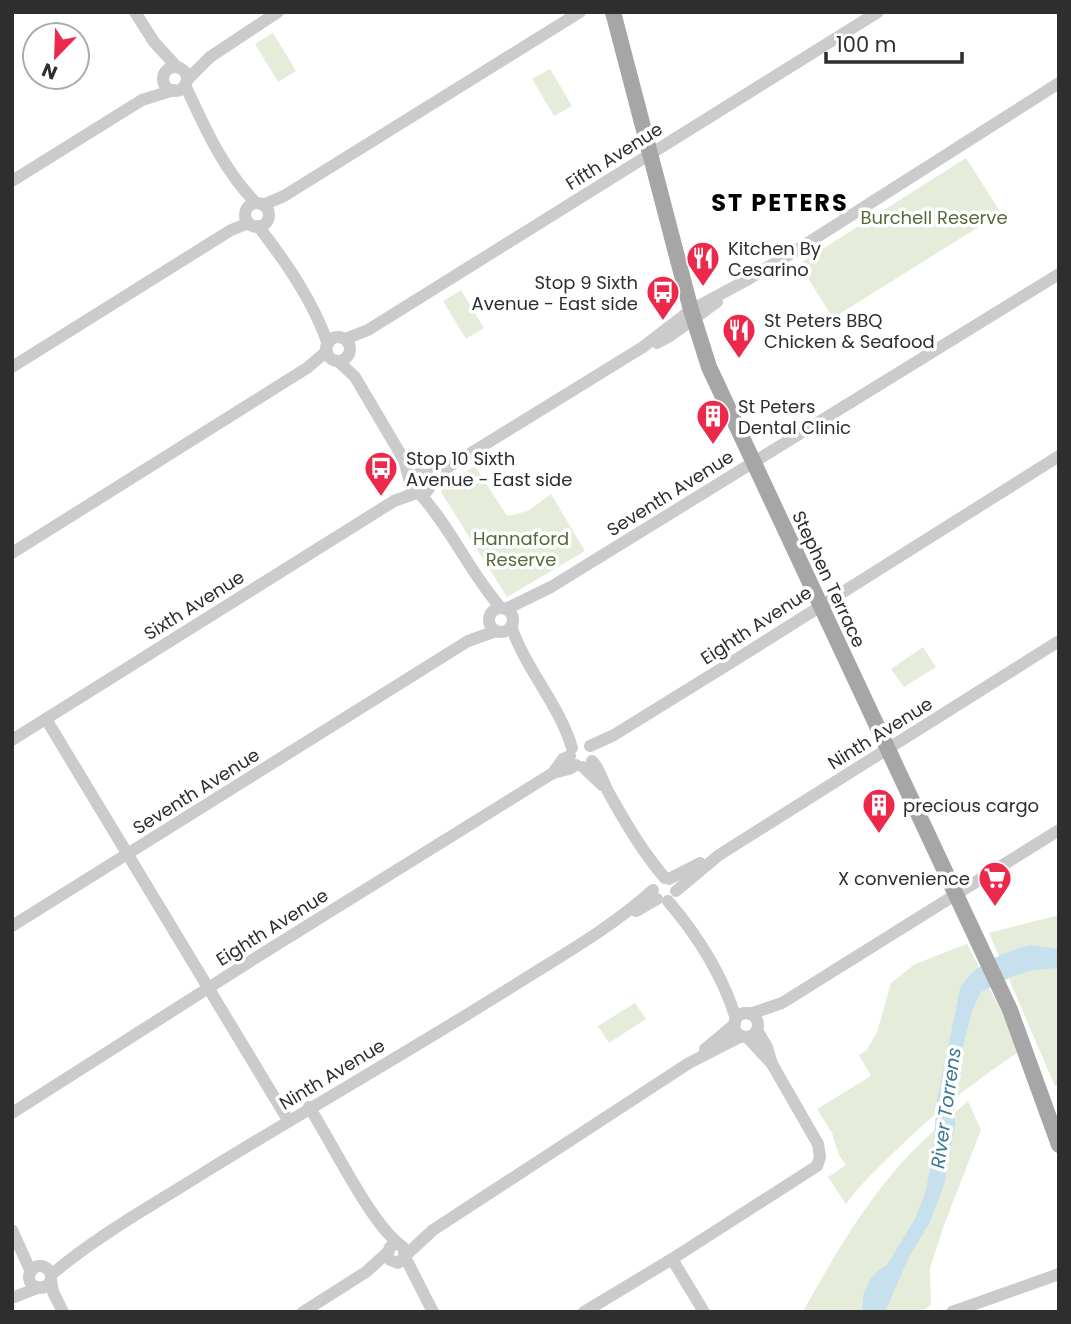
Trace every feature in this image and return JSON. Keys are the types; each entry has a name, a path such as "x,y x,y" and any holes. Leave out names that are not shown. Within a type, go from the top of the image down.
{"main road":[{"name":"Stephen Terrace","path":"613,12 692,315 709,367 1010,1010 1059,1144"}],"street":[{"path":"135,12 154,42 177,67 184,70 180,86 319,318 335,331 338,349 352,362 355,377 583,755 597,766 607,790 742,1018"},
{"path":"12,181 142,100 180,86 210,57 278,12"},
{"path":"12,367 580,12"},
{"name":"Fifth Avenue","path":"12,553 878,12"},
{"path":"154,42 165,85 180,86"},
{"path":"142,100 169,68 210,57"},
{"name":"Sixth Avenue","path":"12,740 643,347 660,342 692,315 1059,83"},
{"name":"Seventh Avenue","path":"12,926 551,587 1059,274"},
{"name":"Eighth Avenue","path":"12,1113 553,773 569,769 583,755 614,735 1059,456"},
{"name":"Ninth Avenue","path":"12,1295 56,1261 69,1259 309,1107 493,998 1059,641"},
{"path":"46,719 288,1120"},
{"path":"303,1312 690,1063 751,1032 782,1003 1059,830"},
{"path":"690,1063 742,1018 782,1003"},
{"path":"742,1018 757,1020 751,1032"},
{"path":"583,1312 598,1308 817,1166 818,1144 772,1065 768,1047 751,1032 736,1031 742,1018"},
{"path":"309,1107 433,1312"},
{"path":"15,1236 62,1310"},
{"path":"672,1259 704,1312"},
{"path":"952,1312 1059,1274"}],"green space":[{"path":"273,33 296,71 278,82 255,44"},
{"path":"550,69 572,106 554,116 532,79"},
{"name":"Burchell Reserve","path":"966,158 1001,213 833,318 799,264"},
{"path":"461,290 484,328 466,339 443,301"},
{"name":"Hannaford Reserve","path":"475,466 507,516 528,511 551,494 585,551 507,597 441,492 443,486"},
{"path":"923,647 936,667 904,687 891,669"},
{"path":"1059,915 1059,1085 1055,1086 989,933"},
{"path":"967,944 1005,1019 1017,1053 965,1090 917,1130 865,1181 846,1204 828,1177 846,1165 839,1155 832,1133 817,1109 871,1076 859,1055 867,1050 877,1032 891,983 915,964"},
{"path":"635,1003 646,1019 609,1043 598,1026"},
{"path":"968,1101 981,1130 930,1268 931,1305 920,1312 803,1312 838,1251 892,1174"}],"water":[{"name":"River Torrens","path":"1029,945 1059,949 1059,968 1033,970 1011,977 981,992 972,1011 956,1074 953,1092 955,1124 944,1185 930,1222 909,1257 885,1312 862,1312 864,1292 870,1280 877,1271 887,1265 915,1219 925,1193 932,1161 937,1100 960,989 981,966"}],"place":[{"name":"Kitchen By Cesarino","path":"703,288"},
{"name":"Stop 9 Sixth Avenue - East side","path":"663,322"},
{"name":"St Peters BBQ Chicken & Seafood","path":"739,360"},
{"name":"St Peters Dental Clinic","path":"713,446"},
{"name":"Stop 10 Sixth Avenue - East side","path":"381,498"},
{"name":"precious cargo","path":"879,835"},
{"name":"X convenience","path":"995,908"}],"district":[{"name":"ST PETERS","path":"780,202"}]}
